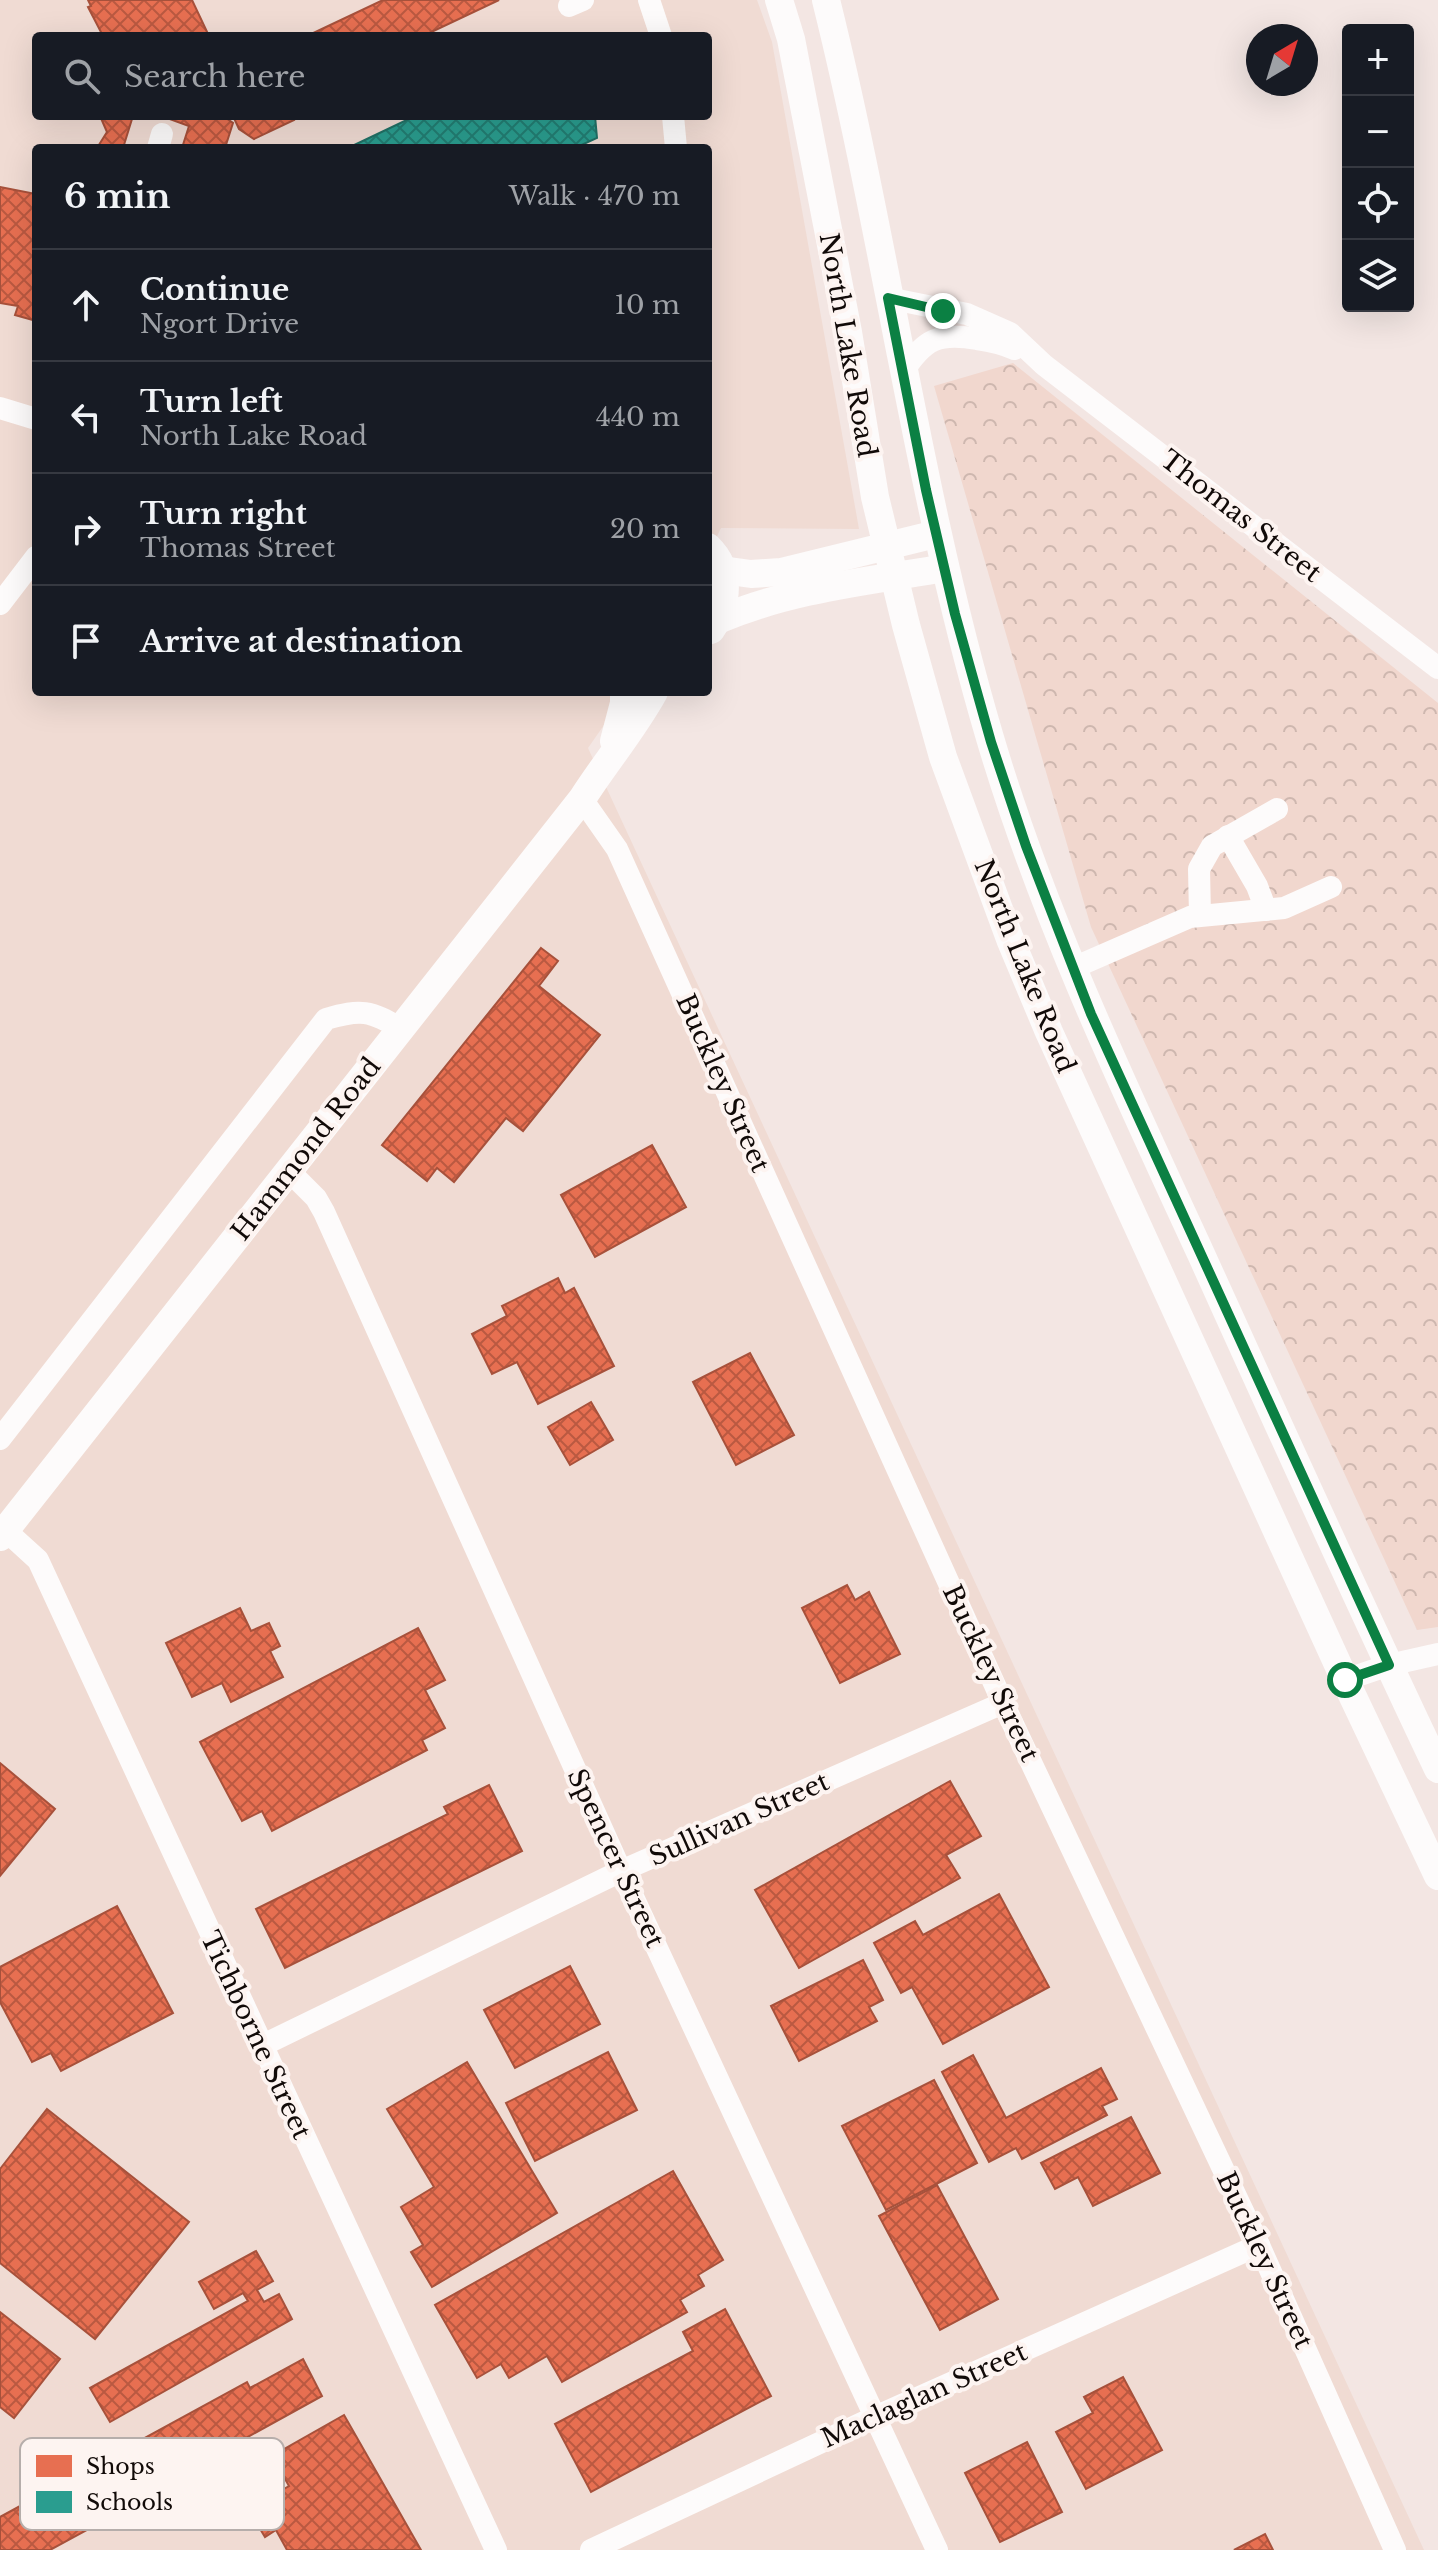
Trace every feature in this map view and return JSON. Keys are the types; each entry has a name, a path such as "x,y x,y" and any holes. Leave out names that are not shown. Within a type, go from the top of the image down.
{"main road":[{"name":"North Lake Road","path":"779,0 791,39 848,332 875,497 943,757 1049,1032 1345,1680 1438,1876"},
{"name":"North Lake Road","path":"826,0 858,142 936,534 991,742 1026,846 1091,1014 1438,1769"},
{"path":"715,558 751,574 781,572 936,534"},
{"path":"713,627 724,604 726,587 715,558"},
{"path":"713,627 751,606 789,596 945,568"},
{"name":"Hammond Road","path":"609,757 620,725 624,696"},
{"name":"Hammond Road","path":"3,1534 582,799 652,696"}],"street":[{"path":"649,0 660,32"},
{"path":"673,120 676,144"},
{"name":"Thomas Street","path":"888,298 967,314 1010,333 1044,365 1438,668"},
{"name":"Thomas Street","path":"903,372 916,352 934,339 953,335 1001,342 1044,365"},
{"path":"0,408 32,418"},
{"path":"0,604 32,562"},
{"name":"Buckley Street","path":"582,799 617,849 1003,1703 1259,2245 1395,2550"},
{"path":"1200,915 1199,869 1212,846 1277,809"},
{"path":"1228,836 1257,886 1266,910"},
{"path":"1073,968 1190,917 1284,908 1331,887"},
{"path":"0,1439 326,1019 349,1012 376,1014 401,1029"},
{"name":"Spencer Street","path":"289,1171 306,1186 324,1212 621,1871 937,2550"},
{"name":"Tichborne Street","path":"3,1534 38,1560 496,2550"},
{"path":"1345,1680 1389,1665 1438,1654"},
{"name":"Sullivan Street","path":"261,2046 621,1871 1003,1703"},
{"name":"Maclaglan Street","path":"591,2550 875,2417 1259,2245"}],"shaded area":[{"path":"0,0 757,0 772,42 859,529 721,528 712,547 712,144 32,144 32,696 624,696 588,748 1424,2550 0,2550"}],"green space":[{"path":"1013,363 1438,703 1438,1627 1417,1630 1091,927 934,386"}],"building: Shops":[{"path":"88,0 192,0 207,32 101,32 88,7 91,6"},
{"path":"383,0 499,0 431,32 315,32"},
{"path":"102,120 132,120 124,144 100,144 107,132"},
{"path":"172,120 229,120 233,123 226,144 183,144 189,126"},
{"path":"235,120 294,120 254,139 239,129"},
{"path":"0,187 32,193 32,320 15,315 18,306 0,303"},
{"path":"541,948 558,961 539,986 600,1035 523,1131 506,1118 454,1182 437,1168 427,1181 382,1145"},
{"path":"652,1145 686,1207 595,1257 561,1195"},
{"path":"558,1278 565,1293 574,1288 614,1366 538,1404 517,1362 492,1374 472,1334 507,1316 502,1306"},
{"path":"750,1353 794,1435 736,1465 693,1382"},
{"path":"591,1402 613,1440 570,1465 548,1427"},
{"path":"847,1585 855,1600 869,1592 900,1654 840,1683 802,1608"},
{"path":"240,1608 251,1631 269,1623 280,1646 270,1651 283,1677 231,1702 222,1683 192,1697 166,1643"},
{"path":"418,1628 445,1680 425,1690 445,1728 422,1740 427,1750 272,1831 262,1811 242,1821 200,1742"},
{"path":"0,1763 55,1809 0,1876"},
{"path":"950,1781 981,1836 946,1855 960,1878 799,1968 755,1890"},
{"path":"489,1785 522,1851 285,1968 256,1909 448,1814 444,1807"},
{"path":"999,1894 1049,1987 943,2044 912,1987 901,1993 874,1943 915,1921 923,1935"},
{"path":"117,1906 173,2013 61,2071 51,2053 32,2062 0,2002 0,1967"},
{"path":"863,1960 883,2000 869,2007 877,2021 799,2061 771,2006"},
{"path":"570,1966 600,2024 515,2068 484,2010"},
{"path":"608,2052 637,2110 535,2161 506,2103"},
{"path":"973,2055 1006,2118 1101,2068 1117,2099 1102,2106 1107,2115 1022,2159 1016,2148 989,2162 942,2072"},
{"path":"467,2062 557,2213 432,2287 411,2252 423,2245 401,2207 434,2187 387,2109"},
{"path":"934,2080 977,2163 886,2210 842,2126"},
{"path":"47,2109 189,2222 95,2339 0,2263 0,2169"},
{"path":"1131,2117 1160,2173 1093,2206 1078,2177 1055,2189 1041,2163"},
{"path":"673,2171 723,2260 698,2275 704,2286 680,2300 687,2312 562,2382 547,2356 509,2378 501,2364 477,2378 435,2305"},
{"path":"937,2185 998,2299 940,2330 879,2216"},
{"path":"256,2251 273,2281 257,2290 264,2302 279,2294 292,2319 110,2422 90,2388 248,2301 243,2293 214,2309 199,2282"},
{"path":"725,2309 771,2396 591,2492 555,2424 693,2351 683,2332"},
{"path":"0,2312 60,2359 14,2418 0,2407"},
{"path":"303,2359 322,2396 246,2438 145,2438 247,2382 250,2388"},
{"path":"1123,2377 1162,2450 1086,2489 1056,2432 1093,2413 1084,2397"},
{"path":"344,2415 421,2550 287,2550 276,2530 284,2530 284,2489 289,2486 284,2477 284,2449"},
{"path":"1027,2442 1062,2512 1000,2542 965,2473"},
{"path":"20,2506 20,2530 87,2530 50,2550 0,2550 0,2517"},
{"path":"261,2530 276,2530 265,2537"},
{"path":"1265,2534 1273,2550 1234,2550"}],"building: Schools":[{"path":"407,120 595,120 597,138 584,144 356,144"}],"route":[{"path":"943,311 888,298 936,534 991,742 1026,846 1091,1014 1389,1665 1345,1680"}]}
